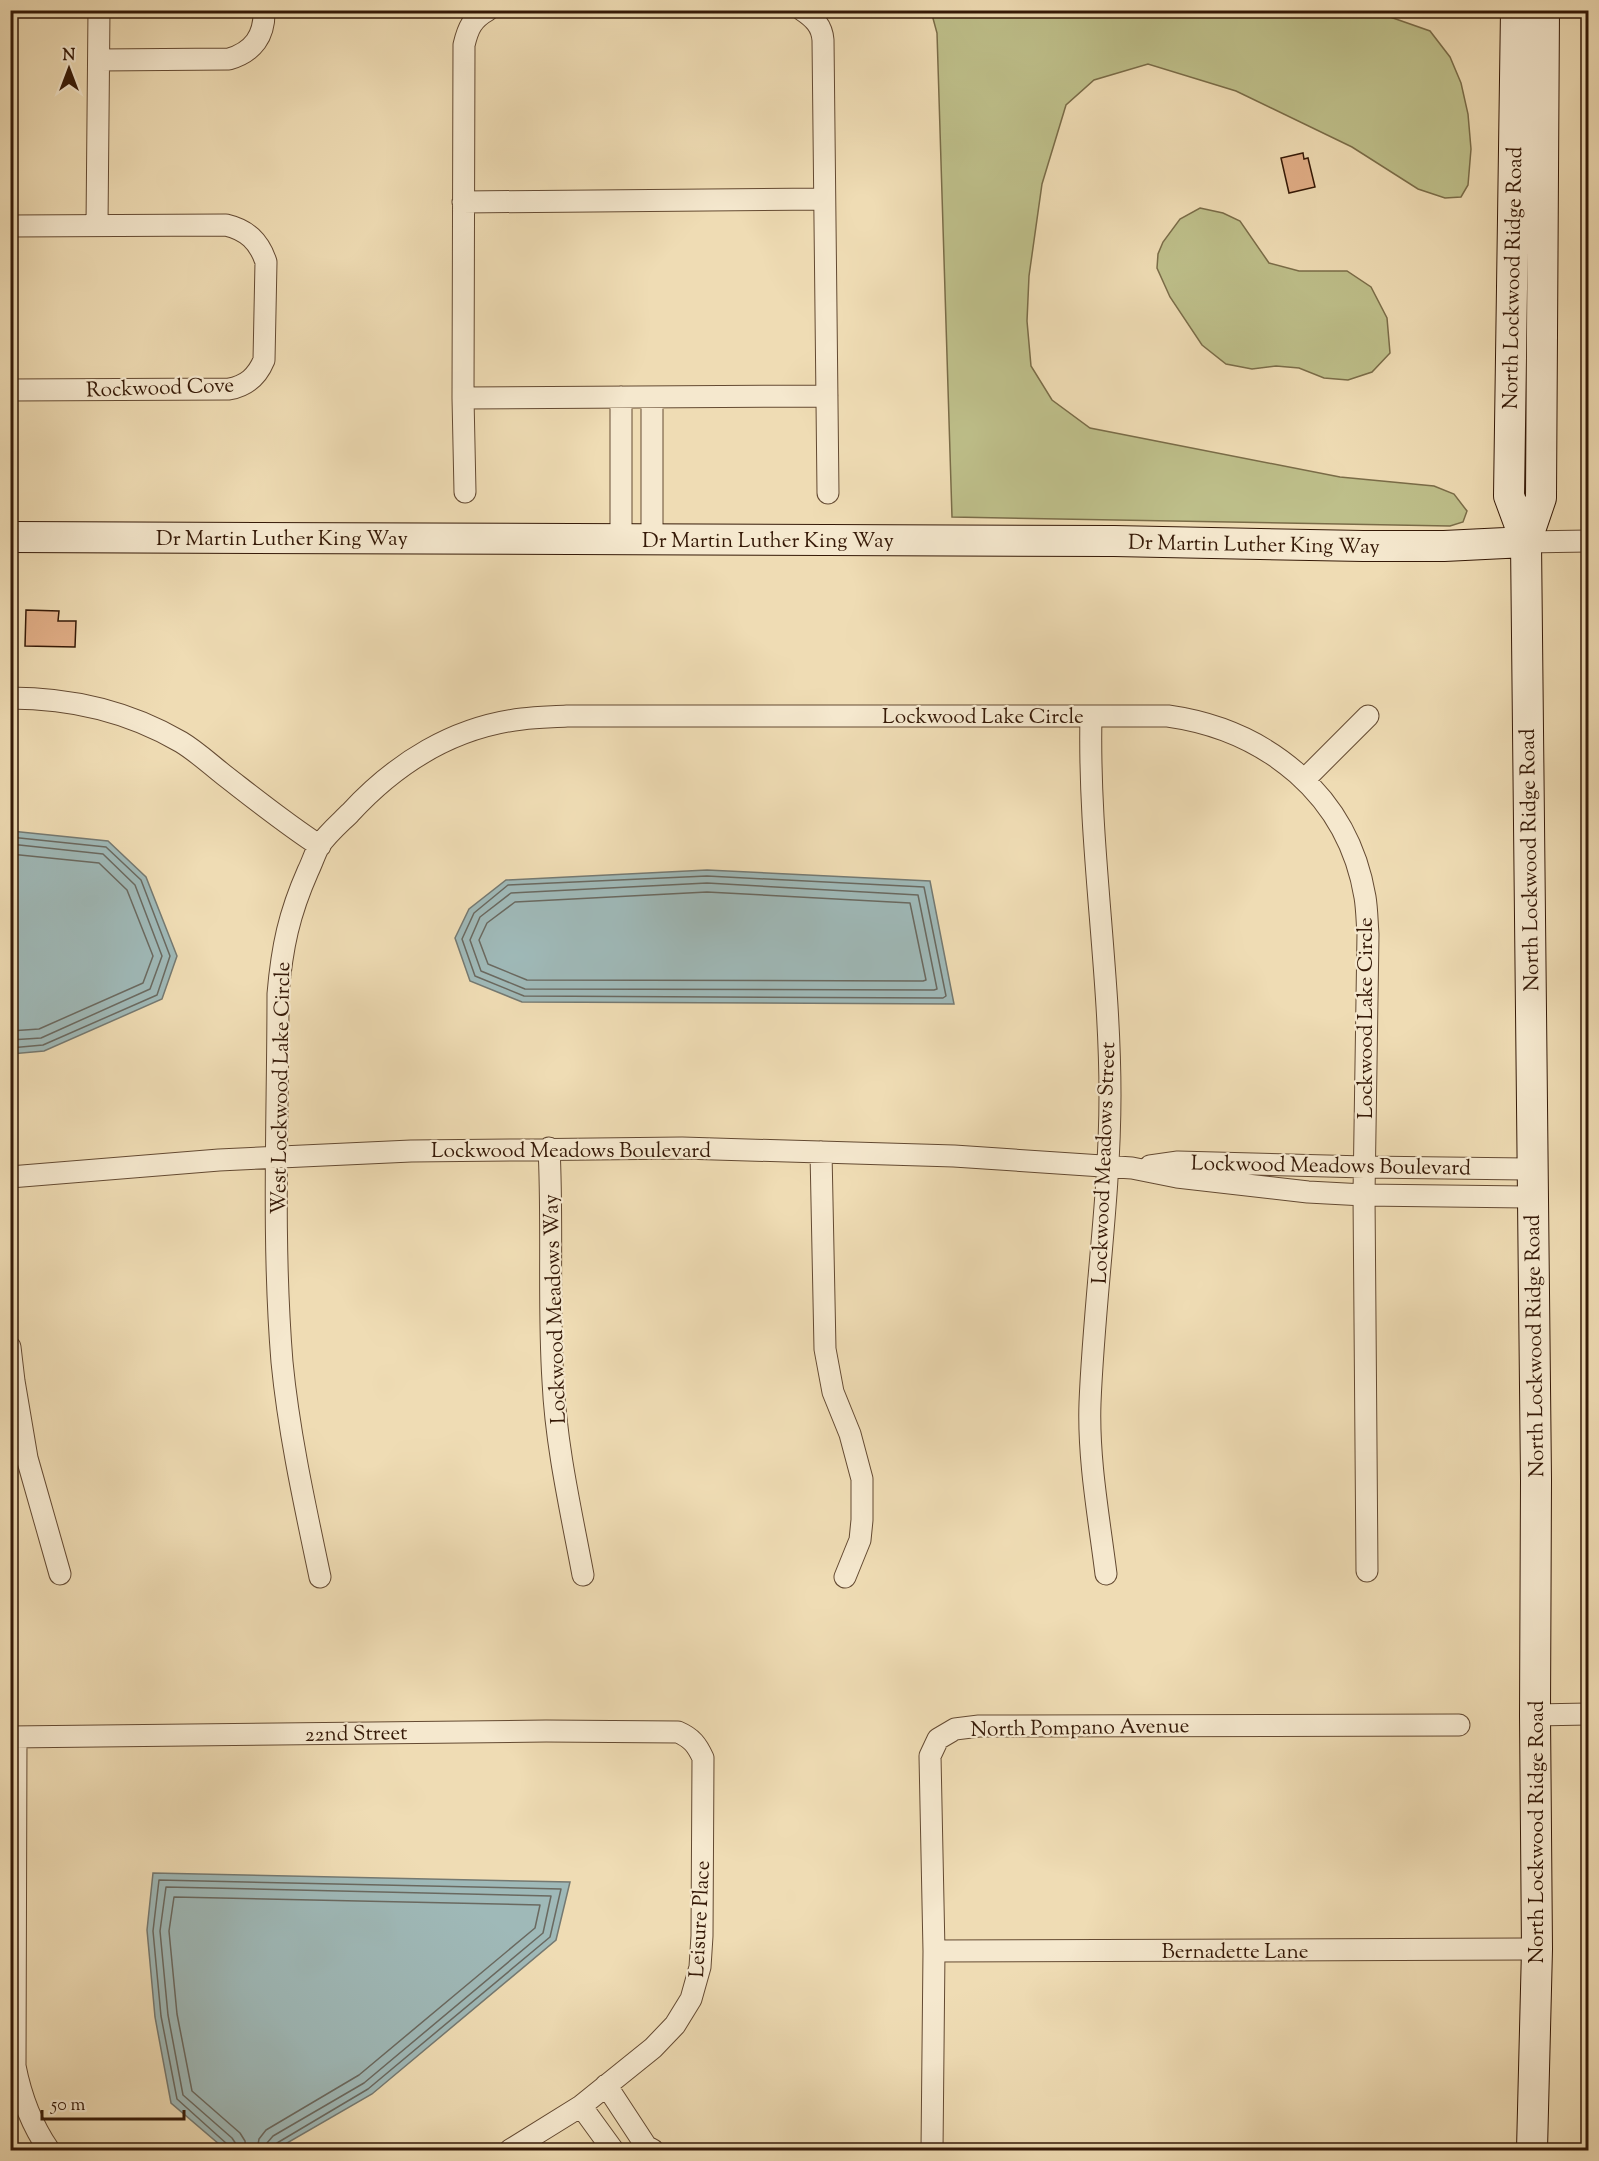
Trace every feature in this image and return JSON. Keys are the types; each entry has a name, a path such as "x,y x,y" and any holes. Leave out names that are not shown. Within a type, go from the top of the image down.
{"main road":[{"name":"North Lockwood Ridge Road","path":"1516,10 1509,496 1526,542"},
{"name":"North Lockwood Ridge Road","path":"1532,2151 1537,1949 1536,1480 1526,542 1541,498 1544,10"},
{"name":"Dr Martin Luther King Way","path":"10,537 1114,541 1363,546 1444,546 1526,542"}],"street":[{"path":"97,225 99,10"},
{"path":"99,60 229,59 252,47 260,37 264,24 264,10"},
{"path":"465,492 464,45 468,27 479,15 488,10"},
{"path":"802,10 813,18 822,31 823,40 828,493"},
{"path":"464,202 825,200"},
{"name":"Rockwood Cove","path":"10,226 226,225 235,227 254,239 262,250 266,262 265,350 260,370 246,384 229,389 10,390"},
{"path":"464,398 827,396"},
{"path":"621,397 621,540"},
{"path":"652,397 652,540"},
{"path":"1526,542 1588,541"},
{"path":"10,698 54,699 100,708 150,725 183,743 291,827 320,846"},
{"name":"West Lockwood Lake Circle","path":"320,1577 295,1453 282,1363 277,1268 278,994 282,949 291,915 320,846 373,788 388,775 434,747 462,734 521,719 628,716"},
{"name":"Lockwood Lake Circle","path":"628,716 1168,716 1214,725 1243,736 1275,755 1305,780 1340,826 1355,860 1365,896 1368,934 1364,1195 1367,1571"},
{"name":"Lockwood Meadows Street","path":"1091,716 1091,817 1104,956 1109,1042 1107,1167 1090,1404 1091,1444 1106,1574"},
{"path":"1305,780 1368,717"},
{"name":"Lockwood Meadows Way","path":"549,1148 552,1381 560,1455 583,1575"},
{"name":"Lockwood Meadows Boulevard","path":"10,1177 278,1157 411,1151 682,1148 954,1156 1131,1168 1177,1177 1308,1192 1364,1195 1532,1183"},
{"path":"821,1152 825,1349 833,1392 850,1434 862,1479 860,1540 844,1577"},
{"name":"Lockwood Meadows Boulevard","path":"1131,1168 1178,1162 1365,1167 1532,1183"},
{"path":"10,1347 27,1458 60,1574"},
{"path":"1535,1714 1588,1714"},
{"name":"North Pompano Avenue","path":"932,2151 934,1951 930,1756 938,1739 955,1729 979,1726 1459,1725"},
{"name":"22nd Street","path":"13,1737 523,1731 678,1732 688,1736 696,1744"},
{"path":"13,1737 15,2066 19,2089 28,2115 49,2151"},
{"name":"Leisure Place","path":"510,2151 580,2106 665,2038 683,2014 698,1980 702,1935 703,1758 696,1744"},
{"name":"Bernadette Lane","path":"934,1951 1537,1949"},
{"path":"606,2085 646,2146 653,2151"},
{"path":"580,2106 613,2151"}],"green space":[{"path":"931,11 1373,11 1430,31 1450,57 1461,83 1468,114 1471,149 1468,185 1461,197 1445,198 1418,189 1352,147 1236,91 1148,64 1094,80 1066,105 1042,184 1029,276 1027,321 1031,366 1052,400 1090,428 1340,477 1434,486 1454,494 1467,511 1463,522 1450,526 952,517 937,33"},
{"path":"1200,208 1223,213 1240,221 1269,263 1299,271 1347,271 1371,287 1387,318 1390,353 1372,372 1348,380 1324,378 1299,368 1276,366 1252,369 1226,364 1202,345 1170,297 1157,268 1158,254 1163,242 1180,219"}],"water":[{"path":"11,831 108,841 146,877 177,956 162,999 44,1051 11,1054"},
{"path":"707,870 930,881 954,1004 522,1002 470,981 455,938 469,909 506,880"},
{"path":"153,1873 570,1882 556,1940 372,2094 275,2150 226,2150 171,2103 155,2017 147,1930"}],"building":[{"path":"1303,153 1304,159 1308,158 1315,187 1289,193 1281,158"},
{"path":"26,610 59,611 58,621 76,621 75,647 25,646"}]}
